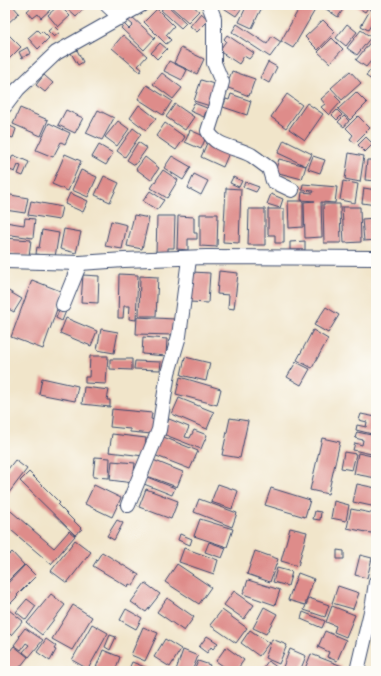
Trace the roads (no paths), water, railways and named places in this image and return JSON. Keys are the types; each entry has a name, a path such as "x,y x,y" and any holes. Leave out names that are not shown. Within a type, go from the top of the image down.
{"street":[{"path":"107,5 121,18"},
{"path":"5,106 18,89 56,53 121,18 141,5"},
{"path":"209,5 214,18 214,63 222,82 208,131 210,137 219,143 250,155 269,168 273,181 292,190"},
{"path":"5,261 80,263 124,260 206,258 376,258"},
{"path":"128,505 159,430 168,373 179,336 189,259"},
{"path":"63,305 80,263"},
{"path":"357,671 373,603 376,582"}]}
